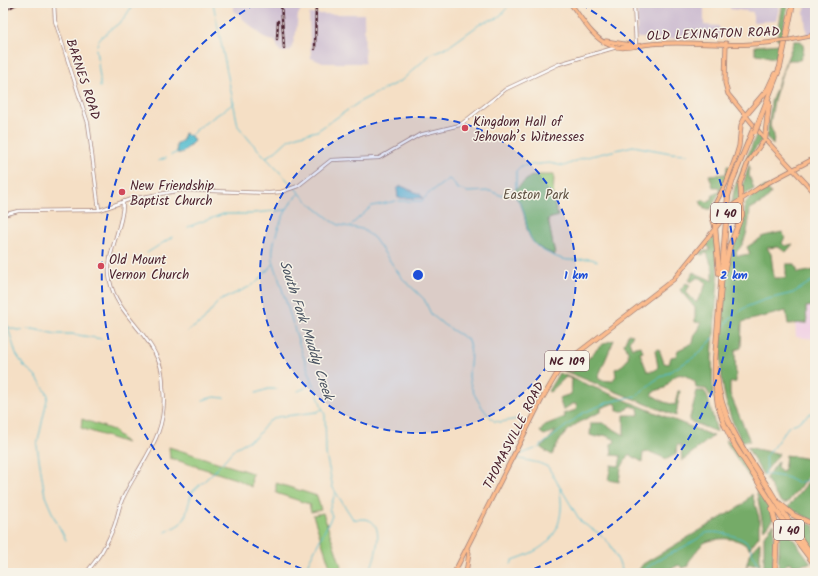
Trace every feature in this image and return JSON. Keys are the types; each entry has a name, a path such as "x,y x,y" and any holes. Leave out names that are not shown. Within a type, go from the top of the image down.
{"highway":[{"name":"I 40","path":"757,123 773,89 780,67 790,22 791,4"},
{"name":"I 40","path":"791,4 777,71 731,192 717,358 719,389 724,410 732,431 758,477 765,493 794,538 815,565"},
{"path":"746,115 768,89 777,71"},
{"path":"765,139 768,108 773,89"},
{"name":"I 40","path":"754,131 729,190 714,371 718,405 730,436 758,477 764,482 794,530 815,558"},
{"path":"724,272 730,245 742,215 741,199"},
{"path":"715,226 714,233 719,302"},
{"path":"765,493 773,510 777,524 775,573"},
{"path":"773,496 790,513 815,525"}],"main road":[{"path":"570,3 588,27 604,41 617,47 626,45"},
{"name":"OLD LEXINGTON ROAD","path":"617,47 674,43 756,44 815,35"},
{"path":"604,41 626,45"},
{"path":"726,43 726,91 765,139 815,193"},
{"name":"OLD LEXINGTON ROAD","path":"626,45 636,46"},
{"path":"715,226 712,217 713,208 726,183 736,156 739,146 741,125 746,115"},
{"path":"741,199 741,181 749,160 765,139"},
{"name":"THOMASVILLE ROAD","path":"454,573 542,399 559,370 574,355 670,281 715,226 741,199 792,169 815,158"},
{"name":"THOMASVILLE ROAD","path":"741,199 756,190"},
{"name":"THOMASVILLE ROAD","path":"701,244 714,233"},
{"path":"466,573 469,553 467,549"}],"street":[{"name":"BARNES ROAD","path":"54,3 54,21 88,122 99,210"},
{"path":"634,3 636,46"},
{"name":"OLD LEXINGTON ROAD","path":"3,215 14,211 99,210 123,201 183,190 269,193 290,189 298,186 331,160 373,158 386,155 415,137 460,125 506,89 552,66 617,47"},
{"path":"86,573 98,558 113,529 126,493 151,451 164,412 162,376 158,358 142,332 121,307 110,282 109,262 123,210 123,201"}],"shaded area":[{"path":"234,3 297,3 301,9 298,15 296,33 291,50 280,52 275,41 266,39 243,19 241,15 237,14 233,9"},
{"path":"637,3 704,3 704,25 719,26 719,39 637,38"},
{"path":"730,3 780,3 776,21 753,22 753,12 730,9"},
{"path":"807,3 815,3 815,34 807,35 804,13"},
{"path":"309,14 364,14 365,63 323,63 311,58"},
{"path":"815,303 815,339 796,337 794,304"}],"green space":[{"path":"783,3 788,3 788,5 781,39 777,39"},
{"path":"794,41 801,41 804,48 800,60 788,60 786,62"},
{"path":"780,44 776,58 755,54 755,46"},
{"path":"782,72 774,100 770,126 774,135 773,145 767,138 771,102"},
{"path":"757,133 762,140 744,167 740,183 739,199 731,205 735,187"},
{"path":"749,165 749,175 754,189 744,195 742,188"},
{"path":"727,166 730,166 725,182 711,209 704,209 700,201 704,200 707,202 719,191 719,187 713,187 709,175 726,174"},
{"name":"Easton Park","path":"537,175 554,175 553,200 558,216 548,219 555,255 540,248 531,239 521,205 511,193 530,177"},
{"path":"765,186 771,193 765,201 750,209 747,232 743,243 736,252 737,256 750,254 747,247 764,236 782,232 785,237 782,243 785,246 793,244 786,252 778,247 767,248 771,254 774,278 786,278 786,264 795,264 798,273 815,270 815,306 806,307 807,323 788,324 786,311 742,322 741,348 735,350 736,382 730,383 730,394 750,441 742,441 733,423 727,404 721,368 727,265 730,249 744,218 745,203"},
{"path":"715,235 718,280 712,358 713,398 706,389 696,388 695,382 690,378 682,375 675,376 665,388 655,391 652,395 664,402 675,405 678,391 680,391 676,416 562,370 564,368 571,372 583,364 601,346 614,340 598,377 600,380 612,381 616,376 615,369 623,365 627,359 628,352 624,344 628,334 633,335 629,341 632,348 641,346 643,352 640,353 647,371 654,371 658,367 655,350 659,349 664,363 669,364 671,357 676,356 678,350 693,343 695,333 698,331 701,323 695,322 695,308 680,290 686,283 690,285 686,292 696,303 704,289 706,282 698,277 691,282 689,280 693,272 713,281 713,270 707,253 701,255 699,251 709,251 710,248 706,245"},
{"path":"559,373 713,436 682,461 681,445 677,445 676,454 667,459 650,452 643,453 642,462 629,454 621,468 619,482 608,480 611,465 619,466 621,456 612,455 611,444 615,442 614,439 604,435 596,437 590,435 591,423 603,423 624,435 624,415 639,415 638,408 630,406 625,411 617,411 617,405 614,403 601,408 601,412 571,428 556,446 552,455 541,448 556,431 544,435 540,432 545,425 565,417 563,414 576,410 577,404 572,404 563,410 559,398 571,394 572,379 566,377 550,392 548,391"},
{"path":"697,391 704,391 707,395 717,432 689,421"},
{"path":"82,419 113,430 126,443 81,428"},
{"path":"725,440 730,441 757,483 753,483"},
{"path":"169,447 252,473 251,487 239,480 170,458"},
{"path":"747,447 779,454 763,475"},
{"path":"786,455 815,460 815,468 787,503 783,503 778,499 766,478 778,462 777,467 781,472 784,471"},
{"path":"815,474 815,522 788,507"},
{"path":"276,483 317,496 321,510 311,512 309,504 276,493"},
{"path":"758,486 771,509 773,519 764,530 756,489"},
{"path":"752,494 759,517 759,536 749,549 740,542 734,540 721,539 709,541 704,543 697,550 688,566 682,568 679,565 664,571 653,573 638,571 643,564 741,506"},
{"path":"323,513 343,573 332,573 313,515"},
{"path":"787,514 795,519 815,526 815,555"},
{"path":"780,521 811,563 792,566 790,562 783,567 783,573 778,573"},
{"path":"774,524 773,573 764,573 764,536"},
{"path":"760,542 760,564 747,564 749,556"}],"water":[{"path":"184,133 192,137 194,141 182,153 177,153 176,144 183,140"},
{"path":"401,186 420,194 423,198 398,198 397,189"}],"waterway":[{"path":"97,45 100,38 123,20 134,3"},
{"name":"South Fork Muddy Creek","path":"213,3 238,126 251,142 293,186"},
{"path":"266,157 276,151 288,140 317,131 361,101 402,80 431,54 451,45 483,22 498,18 507,8"},
{"path":"96,49 100,78"},
{"path":"100,80 100,87"},
{"path":"190,136 200,127 234,103"},
{"path":"399,201 422,201 428,194 449,179 455,184 456,188 468,192 490,191 500,195 511,193 516,188 516,171 521,166 549,163 564,166 583,158 633,146 671,153 688,154"},
{"path":"171,155 178,152"},
{"path":"158,161 166,158"},
{"path":"295,188 307,201 332,221 339,225 362,229 374,238 402,278 424,299 431,314 444,325 467,339 471,353 469,377 474,394 494,421 501,422 517,419 521,423 518,431 511,441 510,449 513,454"},
{"name":"South Fork Muddy Creek","path":"299,193 289,206 276,234 273,260 302,353 325,415 326,454 333,488 353,519 369,520 374,524 377,530 378,537 376,553 369,573"},
{"path":"511,193 522,206 529,234 538,247 566,260 590,259 597,261"},
{"path":"351,225 372,206 396,201"},
{"path":"253,213 286,210"},
{"path":"207,220 223,214 252,214"},
{"path":"188,227 206,220"},
{"path":"147,253 172,237"},
{"path":"256,283 273,264"},
{"path":"720,331 730,319 746,307 764,300 793,293 815,279"},
{"path":"219,301 249,287"},
{"path":"188,331 203,321 217,303"},
{"path":"3,311 16,354 24,366 35,375 48,395 37,446 45,496 66,540"},
{"path":"8,327 17,330 33,329 56,334 72,334 102,339"},
{"path":"538,448 583,413 609,402 636,396 654,381 696,356 714,338"},
{"path":"298,391 305,388 312,381"},
{"path":"256,393 268,389 277,389"},
{"path":"203,400 214,397 224,398"},
{"path":"257,436 268,422 277,417 317,412 322,409"},
{"path":"815,410 797,423 789,426 765,458 767,468 764,474 786,477 797,483 808,480 815,483"},
{"path":"166,532 180,524 185,517 192,492 214,472 235,448 256,437"},
{"path":"516,456 535,449"},
{"path":"515,456 516,458 539,463 548,467 581,522 600,534 610,544 624,573"},
{"path":"511,564 513,560 531,553 552,537 559,521 561,507 560,488"},
{"path":"329,510 335,494"},
{"path":"303,573 332,516 330,511"},
{"path":"642,573 659,559 710,532 726,534 745,541 760,567"}],"railway":[{"path":"3,11 19,3"},
{"path":"281,3 284,48"},
{"path":"315,49 316,3"},
{"path":"277,39 278,21"}],"place":[{"name":"Kingdom Hall of Jehovah’s Witnesses","path":"465,128"},
{"name":"New Friendship Baptist Church","path":"122,192"},
{"name":"Old Mount Vernon Church","path":"101,266"}]}
